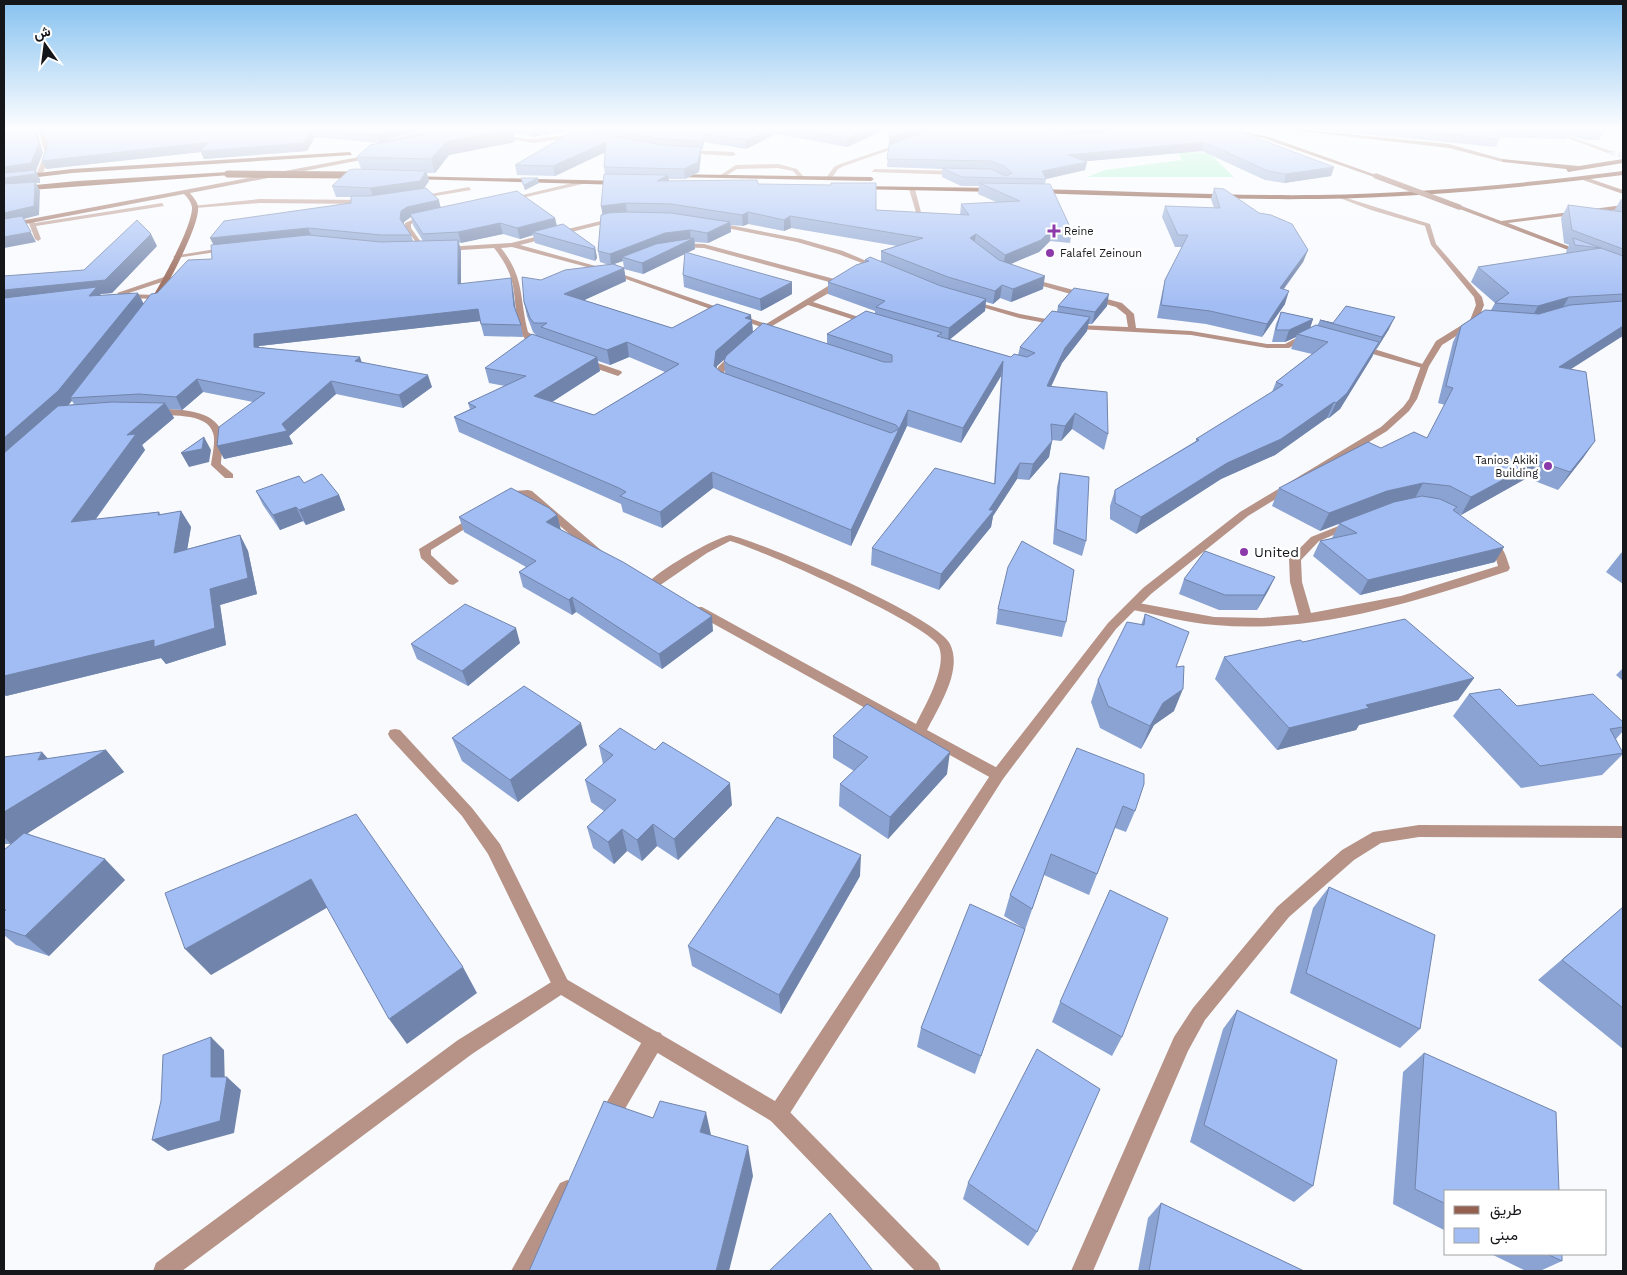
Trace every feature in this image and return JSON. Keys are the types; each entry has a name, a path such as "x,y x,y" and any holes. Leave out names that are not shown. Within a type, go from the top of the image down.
{"highway":[{"path":"4,190 30,188"},
{"path":"880,188 1011,191"},
{"path":"1030,191 1276,197 1460,191 1496,188"}],"main road":[{"path":"4,226 31,223 209,188"},
{"path":"1407,188 1592,257"},
{"path":"1610,188 1623,192"},
{"path":"148,311 167,279 195,206 192,198 186,192"},
{"path":"1501,223 1623,207"}],"street":[{"path":"502,201 562,188"},
{"path":"912,188 922,219"},
{"path":"410,198 469,189"},
{"path":"778,1114 998,775 1112,626 1147,591 1244,514 1384,429 1410,404 1424,366 1439,343 1478,322 1480,305 1478,297 1433,244 1428,225 1373,209 1339,196"},
{"path":"195,206 260,200 373,202"},
{"path":"38,239 31,223 162,206"},
{"path":"422,249 408,228 408,223 412,220 434,214"},
{"path":"413,249 511,245 608,220 627,218"},
{"path":"701,223 766,232 869,263 885,270"},
{"path":"511,245 608,271 765,332 848,278"},
{"path":"496,246 510,262 515,272 524,332 535,343 553,350"},
{"path":"668,247 704,246 840,283"},
{"path":"176,256 233,249"},
{"path":"862,268 869,263"},
{"path":"608,271 616,268"},
{"path":"1019,276 1119,305 1130,314 1132,330"},
{"path":"157,298 112,296 167,279"},
{"path":"959,299 1019,316 1077,327 1216,336 1278,347 1286,346 1309,335 1318,337"},
{"path":"808,303 881,325"},
{"path":"1353,346 1424,366"},
{"path":"739,390 719,377 721,369 744,347"},
{"path":"572,356 618,373"},
{"path":"139,413 182,413 197,416 208,421 218,433 216,465 229,476"},
{"path":"453,581 425,556 425,549 518,493 528,493 604,559 612,563"},
{"path":"1306,618 1296,582 1295,559 1315,539 1360,520"},
{"path":"1133,606 1225,622 1271,621 1335,614 1407,598 1504,568 1499,550 1480,534"},
{"path":"652,585 720,541 739,538 826,578 913,622 933,633 944,644 947,658 946,672 920,730"},
{"path":"687,603 920,730 998,775"},
{"path":"395,734 467,812 494,849 561,985 778,1114 930,1271"},
{"path":"1082,1271 1181,1044 1195,1022 1249,951 1283,912 1348,855 1378,837 1419,831 1623,832"},
{"path":"164,1271 465,1047 561,985"},
{"path":"596,1140 654,1040"},
{"path":"522,1271 577,1173"}],"building":[{"path":"4,188 35,188 34,206 4,213"},
{"path":"426,188 439,200 407,207 401,211 400,219 411,235 381,235 308,228 210,238 224,221 351,203 351,196 370,196"},
{"path":"603,188 876,188 876,210 969,215 961,204 1020,201 989,188 1052,188 1072,231 1052,229 1041,240 1005,255 976,234 970,238 999,260 1045,276 1013,289 1002,285 995,291 948,277 881,251 923,238 790,216 784,220 748,212 742,215 671,204 626,203 601,206"},
{"path":"1214,188 1224,189 1259,213 1271,215 1292,224 1308,250 1280,288 1289,291 1267,324 1210,311 1161,305 1165,280 1188,235 1178,235 1165,206 1220,208"},
{"path":"517,191 555,218 517,228 500,223 458,232 423,234 410,214"},
{"path":"1568,205 1623,212 1623,249 1572,230"},
{"path":"626,212 671,213 730,222 707,233 690,230 665,233 610,254 598,251 601,215"},
{"path":"22,216 31,232 4,237 4,219"},
{"path":"137,220 151,234 105,280 4,290 4,276 84,270"},
{"path":"563,224 595,247 594,249 532,232"},
{"path":"308,235 381,242 458,240 458,284 511,278 514,306 521,325 481,324 478,309 254,334 254,347 360,357 355,361 428,375 399,395 331,381 282,424 287,431 217,446 219,427 265,393 197,379 176,397 139,394 70,398 151,294 157,293 188,260 212,259 211,245"},
{"path":"694,238 642,263 622,257 656,244"},
{"path":"1573,238 1601,248 1575,245"},
{"path":"1601,248 1623,256 1623,294 1569,297 1538,306 1495,303 1509,293 1478,267"},
{"path":"685,252 792,282 760,299 683,275"},
{"path":"870,257 941,286 986,299 949,328 876,307 885,301 828,282 856,265 869,261 865,260"},
{"path":"613,264 624,268 564,294 672,328 717,304 751,315 745,318 752,320 716,351 714,366 721,372 891,433 899,429 851,530 712,472 660,512 620,496 626,492 619,488 454,417 476,407 468,403 526,376 485,368 532,334 597,357 534,396 594,415 679,364 627,342 607,350 541,327 547,323 534,323 530,318 524,302 522,277 541,280 565,270"},
{"path":"97,287 89,296 138,293 58,391 4,438 4,298"},
{"path":"1074,288 1109,294 1095,312 1058,306"},
{"path":"1623,301 1623,326 1559,367 1586,372 1595,441 1570,472 1538,461 1471,497 1450,486 1423,483 1387,491 1329,513 1279,488 1368,442 1381,448 1414,432 1427,438 1453,388 1446,386 1461,326 1485,310 1539,314 1570,305"},
{"path":"1346,306 1395,317 1382,337 1320,320 1333,323"},
{"path":"866,311 942,333 937,336 1011,357 1014,354 1027,357 1035,353 1020,347 1052,311 1090,317 1065,348 1047,386 1107,392 1108,434 1075,413 1065,426 1051,424 1052,441 1033,464 1020,463 989,510 994,510 941,574 872,548 935,468 995,484 1003,361 963,428 908,410 899,429 896,425 729,365 724,361 726,356 763,323 884,362 892,362 892,355 827,334"},
{"path":"1281,312 1313,319 1289,330 1276,330"},
{"path":"1316,325 1379,342 1347,393 1336,403 1334,402 1281,439 1227,463 1141,517 1115,503 1115,490 1199,440 1196,439 1283,385 1276,382 1328,342 1297,334"},
{"path":"112,402 165,403 127,435 136,434 71,522 159,512 158,515 181,511 174,553 240,535 248,578 210,589 215,628 154,647 154,640 4,676 4,453 58,406"},
{"path":"204,437 202,449 181,453"},
{"path":"1060,473 1089,477 1086,541 1056,529"},
{"path":"322,474 339,495 299,510 296,507 273,515 256,491 299,476 304,483"},
{"path":"511,488 549,508 557,515 546,522 623,562 712,616 659,654 572,597 569,600 519,572 536,561 459,517"},
{"path":"1422,496 1440,499 1457,507 1453,510 1504,547 1368,580 1320,541 1357,533 1339,523 1394,502"},
{"path":"1022,541 1074,570 1066,622 998,609 1008,567"},
{"path":"1205,551 1275,577 1264,595 1225,595 1184,579"},
{"path":"465,604 516,628 462,671 411,644"},
{"path":"1145,614 1189,632 1176,667 1184,666 1183,689 1163,703 1150,726 1108,706 1098,680 1127,622 1144,625"},
{"path":"1405,619 1474,678 1366,705 1369,708 1289,728 1224,657 1300,640 1303,642"},
{"path":"524,686 581,723 510,780 452,738"},
{"path":"1500,689 1517,706 1593,694 1623,722 1623,727 1610,729 1623,753 1540,766 1469,694"},
{"path":"867,704 950,752 890,817 840,784 868,757 833,736"},
{"path":"620,728 655,750 663,742 730,783 674,839 653,824 637,840 622,829 608,842 587,827 616,800 585,780 613,755 599,746"},
{"path":"1077,748 1144,774 1144,784 1135,811 1123,806 1097,874 1051,854 1032,909 1010,895"},
{"path":"106,750 4,812 4,757 42,752 38,760"},
{"path":"356,814 463,967 389,1019 311,879 185,949 165,893"},
{"path":"777,817 861,855 779,995 688,946"},
{"path":"24,833 105,859 25,936 4,929 4,912 6,910 4,909 4,850"},
{"path":"1329,887 1435,935 1420,1029 1306,973"},
{"path":"1110,890 1168,918 1122,1037 1060,1002"},
{"path":"970,904 1025,929 981,1056 921,1028"},
{"path":"1623,907 1623,1008 1562,960"},
{"path":"1237,1010 1337,1060 1313,1186 1204,1125"},
{"path":"211,1037 211,1077 227,1077 220,1121 152,1140 161,1101 163,1055"},
{"path":"1037,1049 1100,1089 1037,1232 968,1183"},
{"path":"1424,1053 1556,1112 1559,1190 1444,1190 1444,1203 1415,1189"},
{"path":"604,1101 653,1118 660,1101 706,1112 700,1132 748,1146 716,1271 529,1271"},
{"path":"1161,1203 1304,1271 1149,1271"},
{"path":"830,1213 873,1271 769,1271"},
{"path":"1549,1255 1562,1255 1562,1261"}],"place":[{"name":"Reine","path":"1054,231"},
{"name":"Falafel Zeinoun","path":"1050,253"},
{"name":"Tanios Akiki Building","path":"1548,466"},
{"name":"United","path":"1244,552"}]}
